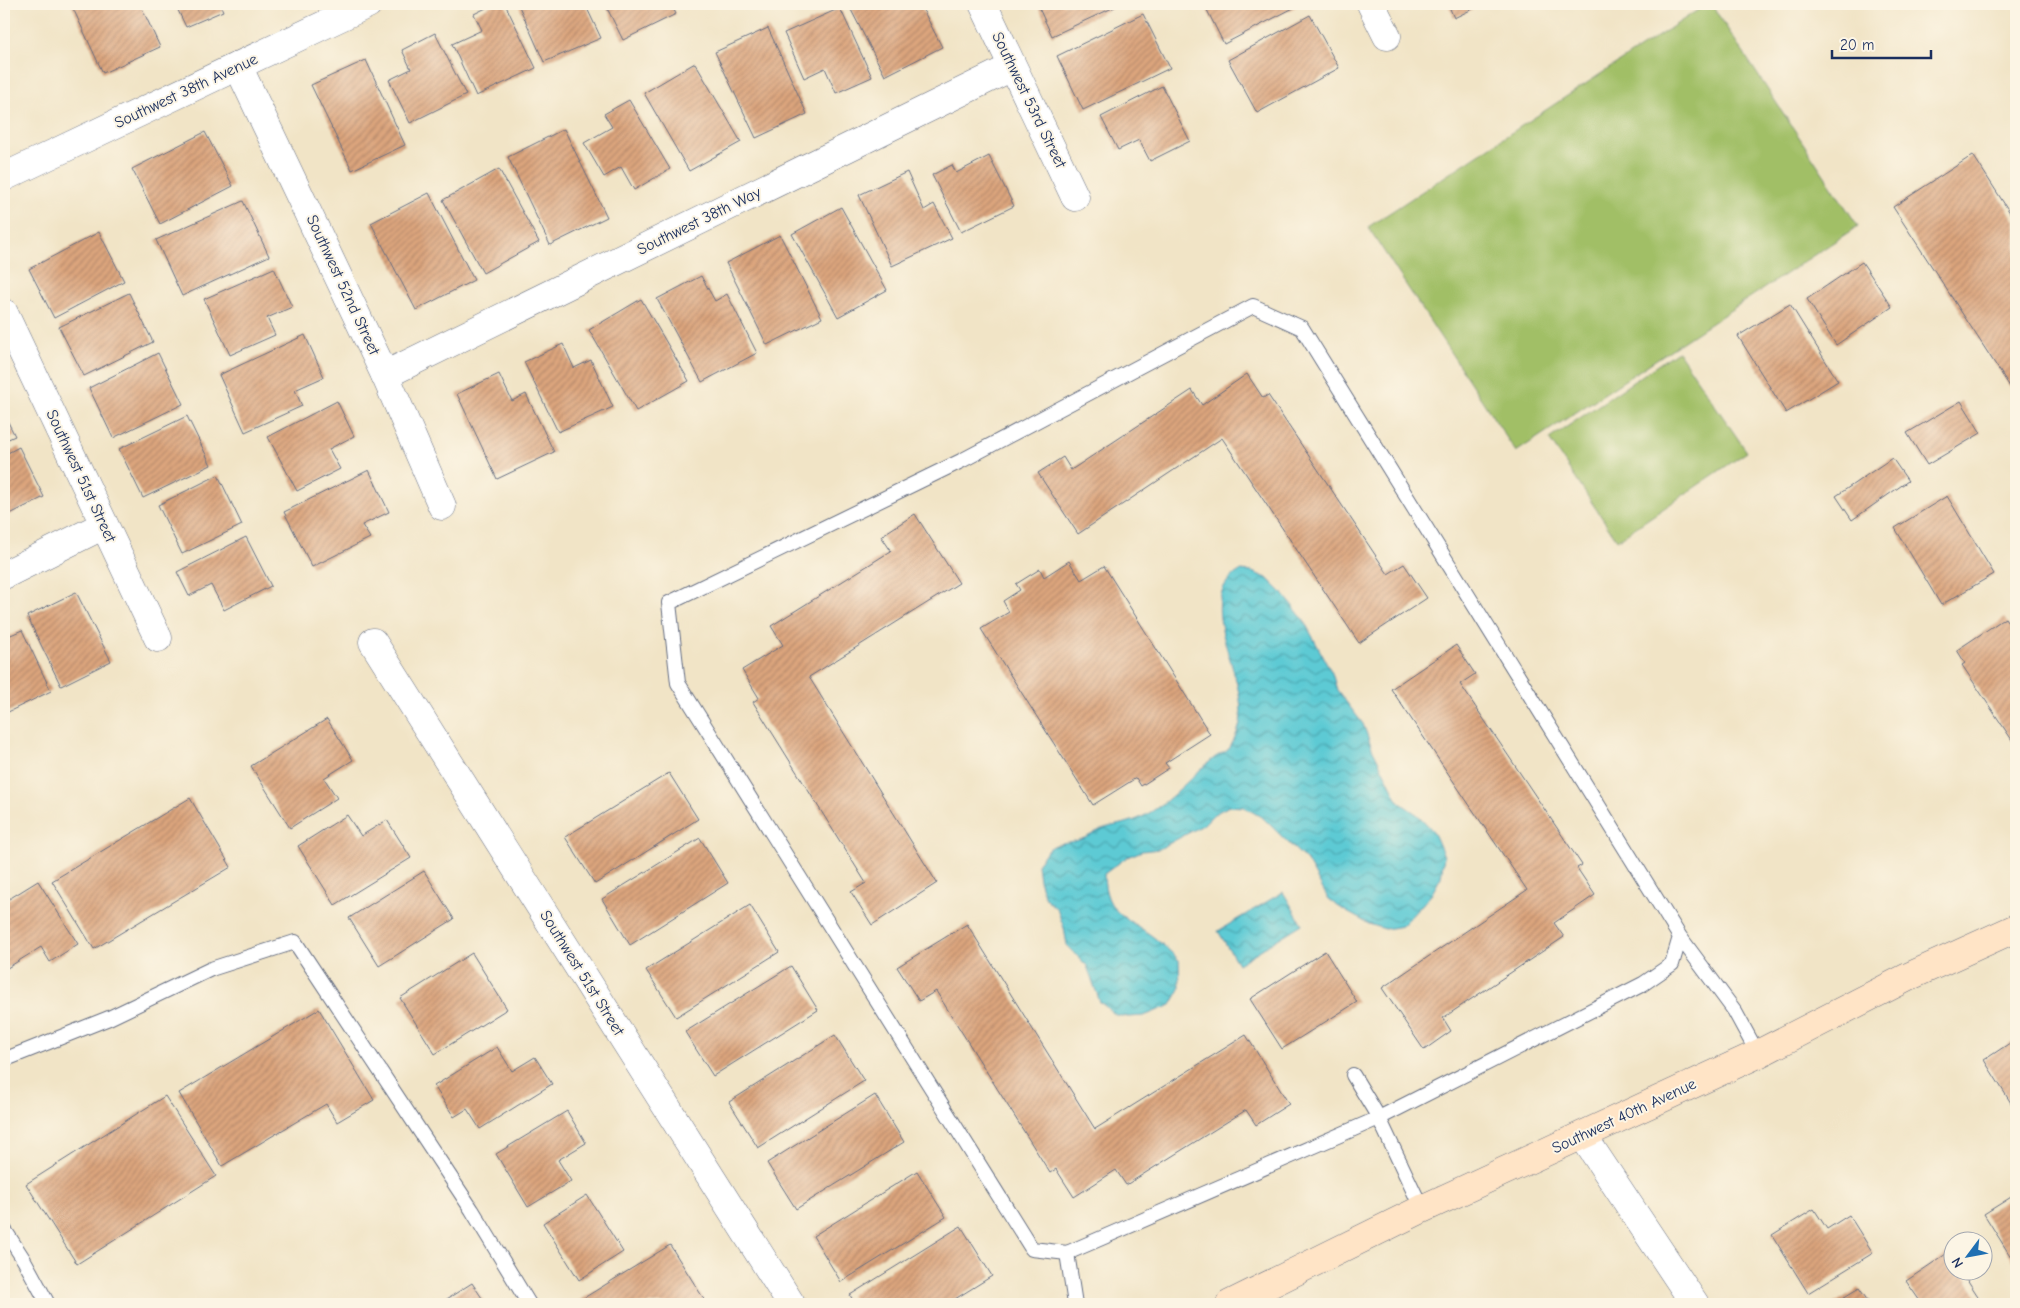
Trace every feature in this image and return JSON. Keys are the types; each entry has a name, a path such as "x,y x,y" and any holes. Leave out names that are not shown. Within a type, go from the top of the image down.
{"street":[{"name":"Southwest 38th Avenue","path":"4,177 368,4"},
{"name":"Southwest 53rd Street","path":"982,4 1075,196"},
{"path":"1371,4 1387,36"},
{"name":"Southwest 52nd Street","path":"238,66 385,374 442,506"},
{"name":"Southwest 38th Way","path":"385,374 1012,67"},
{"name":"Southwest 51st Street","path":"4,313 158,638"},
{"path":"4,575 104,525"},
{"name":"Southwest 51st Street","path":"373,642 791,1304"},
{"name":"Southwest 40th Avenue","path":"1230,1304 1422,1209 1758,1054 1908,977 2016,928"},
{"path":"1583,1136 1695,1304"}],"lane":[{"path":"1680,937 1672,964 1643,984 1379,1118 1067,1253 1032,1249 678,683 670,602 961,462 1254,306 1302,328 1680,937 1734,1010 1758,1054"},
{"path":"6,1059 109,1018 210,969 295,942 472,1210 529,1304"},
{"path":"1353,1075 1379,1118 1422,1209"},
{"path":"4,1229 24,1260 48,1304"},
{"path":"1067,1253 1076,1304"}],"green space":[{"path":"1707,4 1711,4 1858,226 1516,452 1368,227"},
{"path":"1678,351 1747,452 1617,540 1549,439"}],"water":[{"path":"1240,571 1252,572 1267,578 1284,595 1303,619 1332,673 1337,690 1363,724 1372,748 1399,802 1418,815 1433,831 1444,856 1441,877 1431,895 1402,926 1385,929 1369,924 1329,900 1307,861 1263,818 1244,807 1229,806 1214,814 1203,825 1159,849 1142,851 1127,857 1104,874 1108,898 1118,912 1169,950 1179,960 1180,989 1171,1005 1144,1016 1128,1017 1116,1015 1100,1002 1087,966 1067,945 1064,928 1057,909 1045,898 1039,880 1037,864 1049,849 1057,845 1082,839 1102,829 1146,815 1166,801 1203,767 1229,749 1236,735 1241,716 1239,694 1221,624 1220,603 1225,585"},
{"path":"1283,892 1302,924 1238,964 1218,931"}],"building":[{"path":"71,4 140,4 160,47 103,73"},
{"path":"175,4 220,4 223,11 186,27"},
{"path":"494,4 505,4 536,68 476,96 452,44 482,30 474,14"},
{"path":"518,4 585,4 601,38 544,62"},
{"path":"605,4 671,4 676,14 623,40"},
{"path":"848,4 920,4 942,47 885,76"},
{"path":"1037,4 1121,4 1052,36"},
{"path":"1204,4 1301,4 1224,44"},
{"path":"1448,4 1483,4 1454,18"},
{"path":"840,8 872,77 836,93 825,68 804,78 784,33"},
{"path":"1143,14 1170,68 1083,110 1057,56"},
{"path":"1310,15 1339,68 1257,113 1228,60"},
{"path":"768,28 807,114 756,138 715,52"},
{"path":"435,33 466,95 410,123 389,80 411,69 402,50"},
{"path":"366,60 405,145 352,170 311,85"},
{"path":"695,63 741,142 689,171 644,93"},
{"path":"1162,86 1190,141 1150,161 1139,140 1118,150 1101,117"},
{"path":"629,100 670,169 634,190 621,167 604,177 584,143 612,127 604,114"},
{"path":"564,129 607,217 550,245 508,157"},
{"path":"205,132 233,186 160,224 132,169"},
{"path":"1973,155 2016,222 2016,396 1893,207"},
{"path":"989,156 1014,206 961,232 932,175 952,165 956,173"},
{"path":"499,169 539,242 483,273 443,200"},
{"path":"907,172 924,210 934,204 952,238 892,266 859,195"},
{"path":"429,193 474,280 416,310 371,223"},
{"path":"243,201 269,256 182,296 156,240"},
{"path":"841,207 887,290 838,317 792,234"},
{"path":"99,232 124,281 54,318 29,269"},
{"path":"780,235 822,318 767,345 726,263"},
{"path":"1862,262 1892,307 1836,345 1807,299"},
{"path":"274,268 292,307 267,318 275,335 230,355 204,299"},
{"path":"701,276 715,301 727,294 757,353 702,382 657,299"},
{"path":"129,293 153,342 84,376 59,327"},
{"path":"641,299 689,381 636,411 589,330"},
{"path":"1790,304 1838,381 1786,413 1738,336"},
{"path":"305,335 324,377 295,390 302,406 245,432 219,375"},
{"path":"563,344 574,368 591,360 613,407 558,432 524,362"},
{"path":"158,353 183,404 113,438 89,388"},
{"path":"499,374 512,401 526,394 554,452 497,479 457,394"},
{"path":"1247,374 1263,398 1268,395 1388,574 1404,564 1427,598 1359,643 1222,438 1078,534 1038,473 1063,457 1071,470 1192,390 1202,405"},
{"path":"337,401 354,436 329,449 340,469 297,491 268,437"},
{"path":"1961,401 1981,433 1927,465 1907,433"},
{"path":"4,414 15,436 4,441"},
{"path":"187,416 211,465 143,498 119,449"},
{"path":"19,447 44,497 4,517 4,455"},
{"path":"1892,458 1908,481 1852,520 1836,496"},
{"path":"369,470 389,512 362,525 370,538 312,567 284,512"},
{"path":"218,475 242,525 182,554 158,505"},
{"path":"1947,496 1994,574 1941,605 1895,528"},
{"path":"915,514 959,583 809,677 937,883 872,925 851,892 866,883 753,702 759,698 742,670 783,645 771,626 891,551 881,536"},
{"path":"246,537 271,586 224,610 211,585 189,596 177,572"},
{"path":"1069,561 1081,580 1104,566 1210,734 1165,763 1169,768 1141,786 1136,778 1093,805 981,629 1009,612 1003,601 1020,590 1016,584 1040,569 1044,577"},
{"path":"76,592 111,661 61,686 27,616"},
{"path":"2005,618 2014,631 2016,630 2016,746 1962,665 1965,663 1957,650"},
{"path":"22,630 51,691 4,714 4,638"},
{"path":"1456,645 1475,674 1460,684 1582,865 1577,868 1595,895 1554,923 1564,937 1443,1018 1451,1031 1424,1050 1382,988 1527,890 1391,689"},
{"path":"327,719 353,760 324,778 337,798 290,828 251,766"},
{"path":"669,773 698,819 595,884 565,837"},
{"path":"190,798 231,867 94,949 52,881"},
{"path":"347,815 361,836 387,820 411,858 335,905 298,846"},
{"path":"700,838 728,883 630,945 602,899"},
{"path":"424,871 454,919 379,966 349,918"},
{"path":"38,881 78,944 50,962 41,947 4,970 4,889 9,899"},
{"path":"750,905 779,952 676,1017 646,970"},
{"path":"967,924 1095,1129 1246,1035 1289,1104 1256,1125 1246,1110 1126,1185 1116,1170 1074,1197 1056,1169 1050,1173 936,991 919,1001 897,967"},
{"path":"1325,951 1357,1002 1282,1049 1250,999"},
{"path":"472,953 507,1009 435,1054 400,998"},
{"path":"791,966 818,1010 713,1076 685,1032"},
{"path":"319,1009 374,1100 337,1122 326,1104 222,1166 179,1093"},
{"path":"835,1035 864,1081 758,1148 729,1102"},
{"path":"2016,1039 2016,1111 1984,1060"},
{"path":"497,1047 512,1071 535,1057 552,1084 480,1129 467,1109 454,1117 434,1086"},
{"path":"875,1095 904,1142 796,1209 767,1163"},
{"path":"165,1096 216,1176 77,1264 26,1184"},
{"path":"567,1111 586,1143 558,1160 571,1181 528,1207 496,1154"},
{"path":"917,1171 946,1217 841,1282 813,1236"},
{"path":"2016,1194 2016,1265 1984,1214"},
{"path":"587,1195 623,1252 579,1280 543,1223"},
{"path":"1814,1209 1827,1229 1849,1215 1873,1253 1808,1293 1772,1235"},
{"path":"961,1226 992,1276 947,1304 855,1304 850,1295"},
{"path":"670,1245 707,1304 574,1304"},
{"path":"1942,1257 1942,1280 1967,1280 1983,1304 1922,1304 1906,1281"},
{"path":"472,1283 486,1304 439,1304"},
{"path":"1859,1288 1870,1304 1833,1304"}]}
